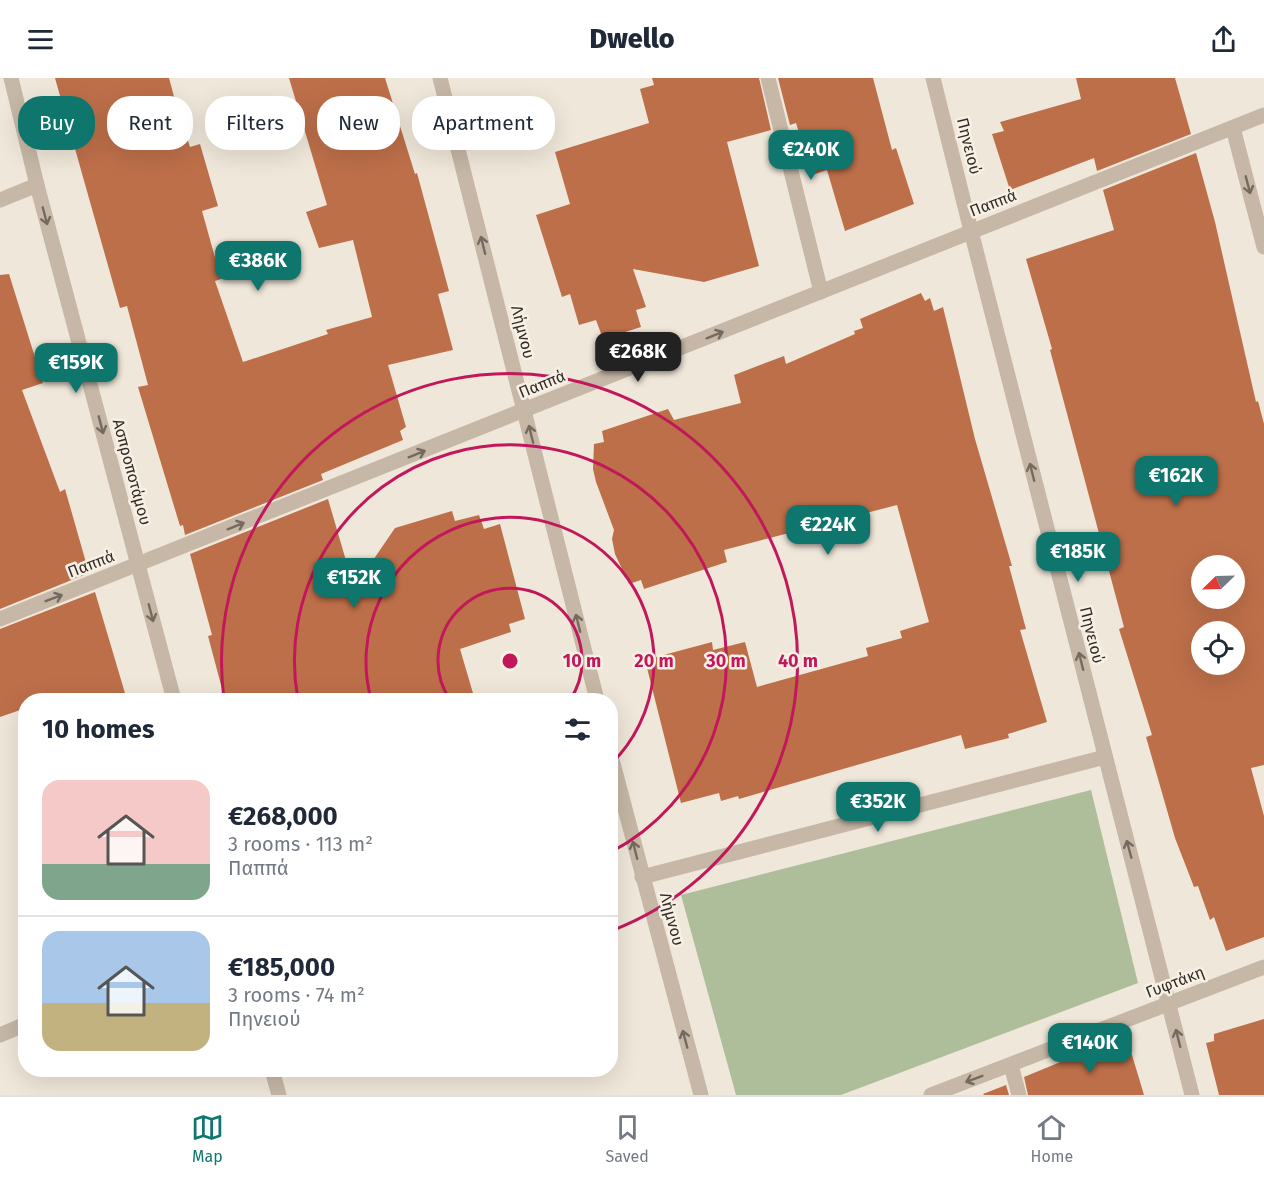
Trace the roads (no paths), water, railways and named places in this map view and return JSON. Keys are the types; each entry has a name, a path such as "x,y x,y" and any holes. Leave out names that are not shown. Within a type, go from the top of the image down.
{"street":[{"name":"Ασπροποτάμου","path":"11,78 37,185 172,693"},
{"name":"Λήμνου","path":"440,78 595,693"},
{"path":"768,78 821,292"},
{"name":"Πηνειού","path":"933,78 970,231 1192,1095"},
{"name":"Παππά","path":"0,619 1264,115"},
{"path":"1233,128 1264,247"},
{"path":"0,200 37,185"},
{"path":"642,877 1105,757"},
{"name":"Λήμνου","path":"618,783 701,1095"},
{"name":"Γυφτάκη","path":"931,1095 1264,967"},
{"path":"0,1035 18,1027"},
{"path":"1011,1065 1019,1095"},
{"path":"274,1077 279,1095"}]}
